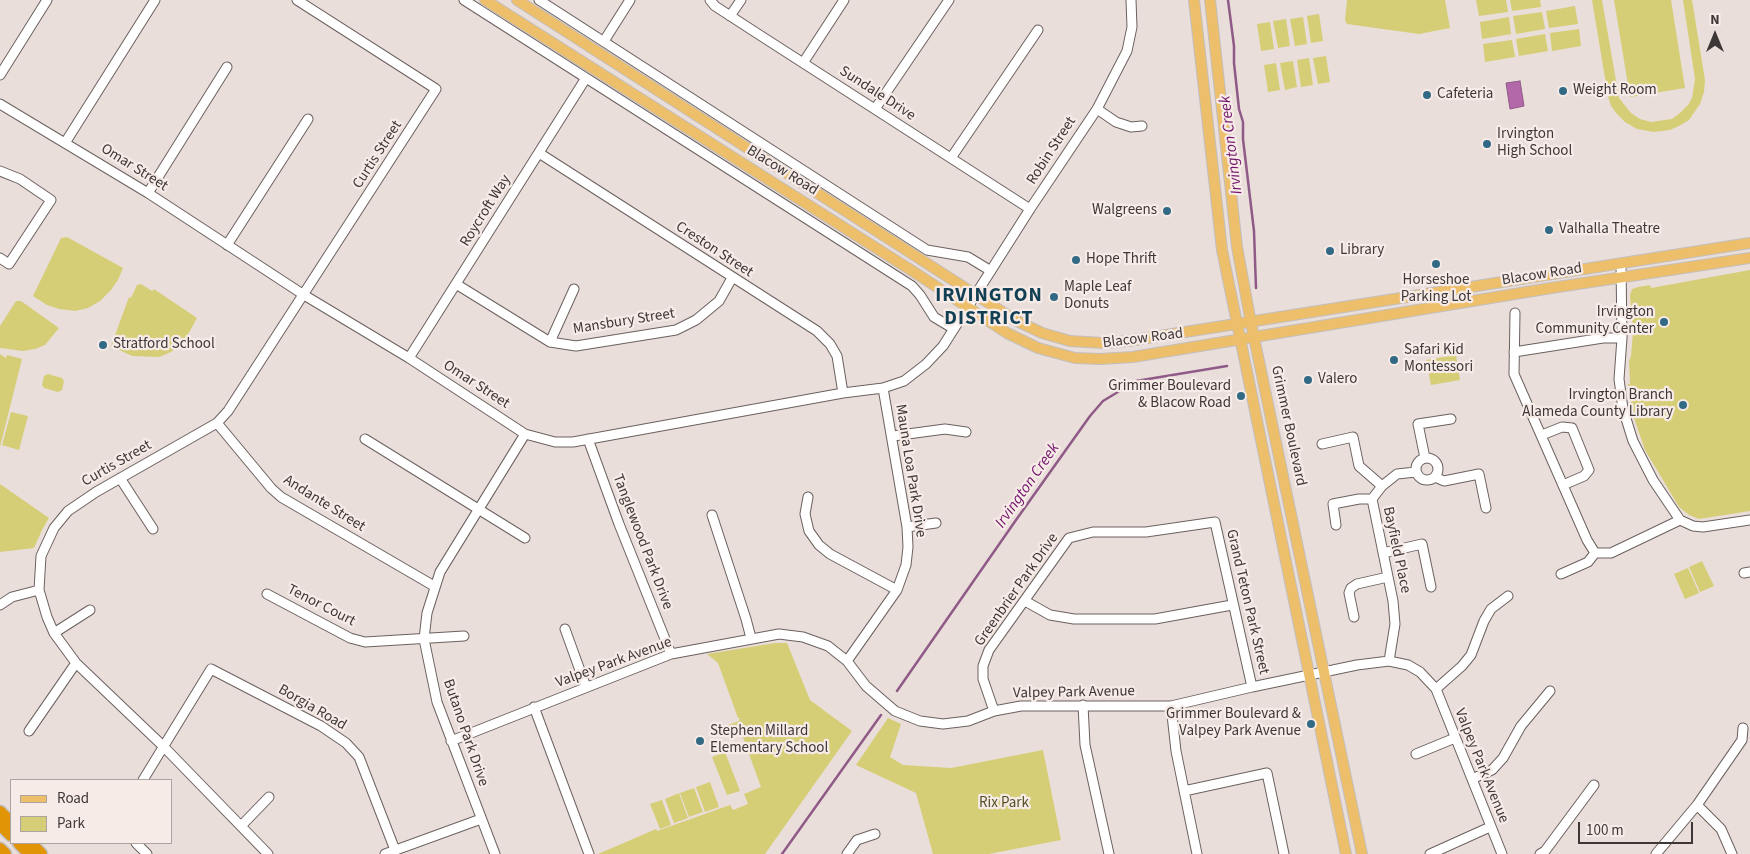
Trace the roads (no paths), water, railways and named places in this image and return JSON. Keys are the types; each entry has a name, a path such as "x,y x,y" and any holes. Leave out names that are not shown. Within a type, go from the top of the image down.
{"highway":[{"path":"0,812 10,823"},
{"path":"0,824 10,834"},
{"path":"20,844 30,854"},
{"path":"31,844 41,854"},
{"path":"0,849 5,854"}],"main road":[{"name":"Blacow Road","path":"485,0 1022,342 1057,354 1084,359 1125,358 1750,258"},
{"name":"Blacow Road","path":"517,0 1030,328 1055,337 1078,342 1120,342 1251,323 1750,243"},
{"name":"Grimmer Boulevard","path":"1194,0 1222,250 1346,854"},
{"name":"Grimmer Boulevard","path":"1210,0 1237,247 1251,323 1362,854"}],"street":[{"path":"0,75 47,0"},
{"path":"65,143 155,0"},
{"name":"Curtis Street","path":"268,854 162,746 76,663 54,633 39,590 42,556 54,528 68,511 91,494 218,422 228,412 436,89 297,0"},
{"name":"Blacow Road","path":"464,0 912,286 934,317 954,329"},
{"name":"Blacow Road","path":"539,0 927,250 968,257 991,271"},
{"path":"604,41 630,0"},
{"name":"Sundale Drive","path":"710,0 715,6 730,16 1030,209"},
{"path":"730,16 741,0"},
{"path":"803,63 844,0"},
{"path":"875,109 949,0"},
{"name":"Robin Street","path":"968,306 1096,108 1127,51 1132,27 1131,0"},
{"path":"951,158 1038,30"},
{"path":"148,193 227,67"},
{"name":"Roycroft Way","path":"409,358 586,78"},
{"name":"Omar Street","path":"0,104 148,193 304,295 409,358 525,434 556,442 573,442 843,393 883,388 904,381 926,364 943,346 968,306"},
{"path":"1096,108 1116,122 1130,127 1142,126"},
{"path":"227,245 308,119"},
{"name":"Creston Street","path":"539,153 817,331 830,344 837,356 843,393"},
{"path":"0,171 20,179 51,200 9,264 0,258"},
{"path":"1621,264 1622,338 1619,379 1624,409 1633,441 1653,480 1680,520 1693,526 1703,527 1750,520"},
{"name":"Mansbury Street","path":"456,284 550,342 576,346 676,330 696,320 719,302 732,278"},
{"path":"550,342 574,289"},
{"path":"1515,313 1514,374 1587,540 1595,553"},
{"path":"1514,352 1603,338 1622,338"},
{"name":"Mauna Loa Park Drive","path":"847,661 897,590 906,565 908,547 907,526 893,436 883,388"},
{"path":"1425,458 1418,424 1451,419"},
{"name":"Andante Street","path":"218,422 281,497 434,586"},
{"path":"1542,435 1562,427 1572,428 1589,470 1584,476 1563,485"},
{"path":"893,436 945,429 966,432"},
{"name":"Butano Park Drive","path":"494,854 437,702 424,640 427,612 440,572 525,434"},
{"path":"1322,444 1352,437 1359,466 1382,486"},
{"path":"365,439 524,538"},
{"name":"Tanglewood Park Drive","path":"588,439 619,524 671,654"},
{"path":"1416,472 1418,461 1425,458 1432,459 1437,464 1438,472 1435,477 1444,481 1479,474 1486,508"},
{"name":"Bayfield Place","path":"1390,661 1396,624 1372,499 1382,486 1397,474 1416,472 1423,480 1431,480 1435,477"},
{"path":"120,478 153,529"},
{"path":"808,497 805,514 809,531 819,545 830,554 897,590"},
{"path":"1336,525 1333,504 1359,499 1372,499"},
{"path":"712,514 751,638"},
{"path":"1595,553 1611,553 1680,520"},
{"name":"Greenbrier Park Drive","path":"994,711 983,679 983,666 988,650 1069,538 1093,532 1146,532 1215,522"},
{"name":"Grand Teton Park Street","path":"1215,522 1252,687"},
{"path":"907,526 936,523"},
{"path":"1383,553 1422,544 1431,587"},
{"path":"1561,574 1588,562 1595,553"},
{"path":"1354,617 1349,593 1351,588 1357,584 1388,577"},
{"path":"0,605 12,597 39,590"},
{"name":"Tenor Court","path":"267,594 357,640 375,642 464,636"},
{"path":"1436,689 1462,666 1471,655 1484,621 1491,609 1508,596"},
{"path":"1024,601 1050,615 1074,618 1155,619 1232,604"},
{"path":"54,633 90,610"},
{"path":"565,629 586,687"},
{"name":"Valpey Park Avenue","path":"451,741 671,654 778,634 803,637 828,646 847,661 866,686 895,711 920,721 942,724 968,721 994,711 1021,706 1171,706 1357,665 1390,661 1408,665 1420,672 1436,689 1502,854"},
{"path":"29,732 76,663"},
{"name":"Borgia Road","path":"162,746 211,669 321,726 346,743 359,757 395,850"},
{"path":"1472,779 1492,770 1503,758 1521,726 1550,691"},
{"path":"1082,705 1085,746 1109,854"},
{"path":"1171,706 1176,751 1197,854"},
{"path":"534,707 589,854"},
{"path":"1656,854 1696,805 1742,740 1743,728"},
{"path":"1416,754 1455,738"},
{"path":"144,779 162,746"},
{"path":"1184,791 1267,773 1284,854"},
{"path":"1540,854 1545,851 1594,785"},
{"path":"241,826 269,798"},
{"path":"1696,805 1721,829 1732,854"},
{"path":"385,854 481,819"},
{"path":"1430,854 1490,827"},
{"path":"846,854 857,840 875,834"},
{"path":"137,844 147,854"}],"waterway":[{"name":"Irvington Creek","path":"1228,0 1254,231 1256,288"},
{"name":"Irvington Creek","path":"897,691 1016,520 1090,416 1103,401 1136,381 1227,366"},
{"name":"Irvington Creek","path":"782,854 881,715"}],"place":[{"name":"Weight Room","path":"1563,91"},
{"name":"Cafeteria","path":"1427,95"},
{"name":"Irvington High School","path":"1487,144"},
{"name":"Walgreens","path":"1167,211"},
{"name":"Valhalla Theatre","path":"1549,230"},
{"name":"Library","path":"1330,251"},
{"name":"Hope Thrift","path":"1076,260"},
{"name":"Horseshoe Parking Lot","path":"1436,264"},
{"name":"Maple Leaf Donuts","path":"1054,297"},
{"name":"Irvington Community Center","path":"1664,322"},
{"name":"Stratford School","path":"103,345"},
{"name":"Safari Kid Montessori","path":"1394,360"},
{"name":"Valero","path":"1308,380"},
{"name":"Grimmer Boulevard & Blacow Road","path":"1241,396"},
{"name":"Irvington Branch Alameda County Library","path":"1683,405"},
{"name":"Grimmer Boulevard & Valpey Park Avenue","path":"1311,724"},
{"name":"Stephen Millard Elementary School","path":"700,741"}],"district":[{"name":"IRVINGTON DISTRICT","path":"989,308"}],"park label":[{"name":"Rix Park","path":"1004,804"}]}
